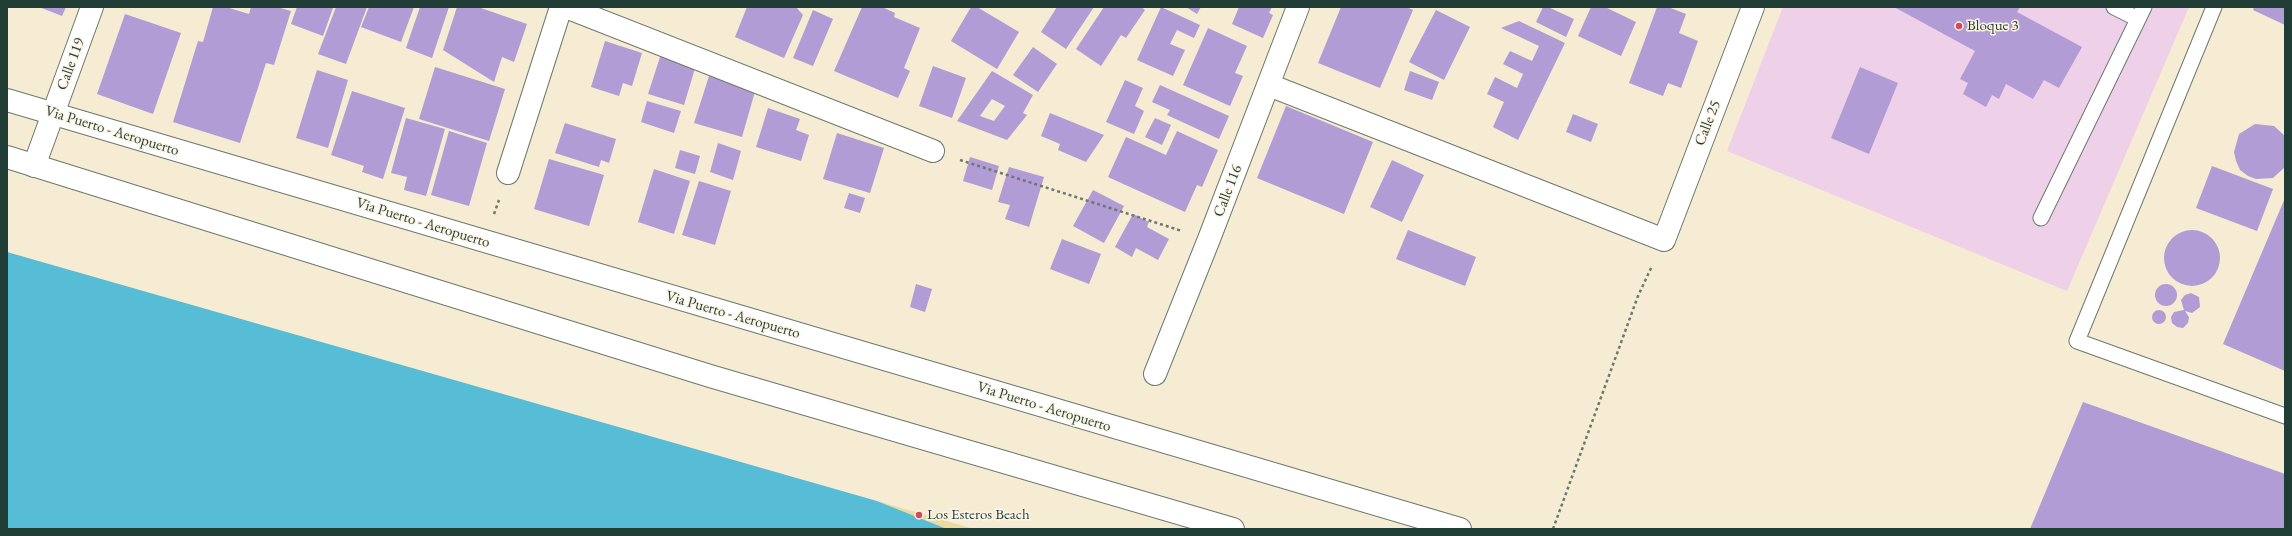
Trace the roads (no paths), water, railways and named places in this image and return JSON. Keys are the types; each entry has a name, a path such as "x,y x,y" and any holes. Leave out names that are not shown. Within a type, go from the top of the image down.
{"main road":[{"name":"Calle 119","path":"34,166 92,7"},
{"path":"508,172 561,7"},
{"path":"566,7 933,151"},
{"name":"Calle 116","path":"1155,374 1209,239 1298,7"},
{"name":"Calle 25","path":"1269,85 1664,240 1753,7"},
{"name":"Via Puerto - Aeropuerto","path":"7,100 1460,529"},
{"path":"7,157 717,378 1233,529"}],"lane":[{"path":"2041,218 2141,13 2114,7"},
{"path":"2214,7 2076,341 2285,416"}],"water":[{"path":"7,252 877,501 947,529 7,529"}],"place":[{"name":"Bloque 3","path":"1959,26"},
{"name":"Los Esteros Beach","path":"919,515"}]}
